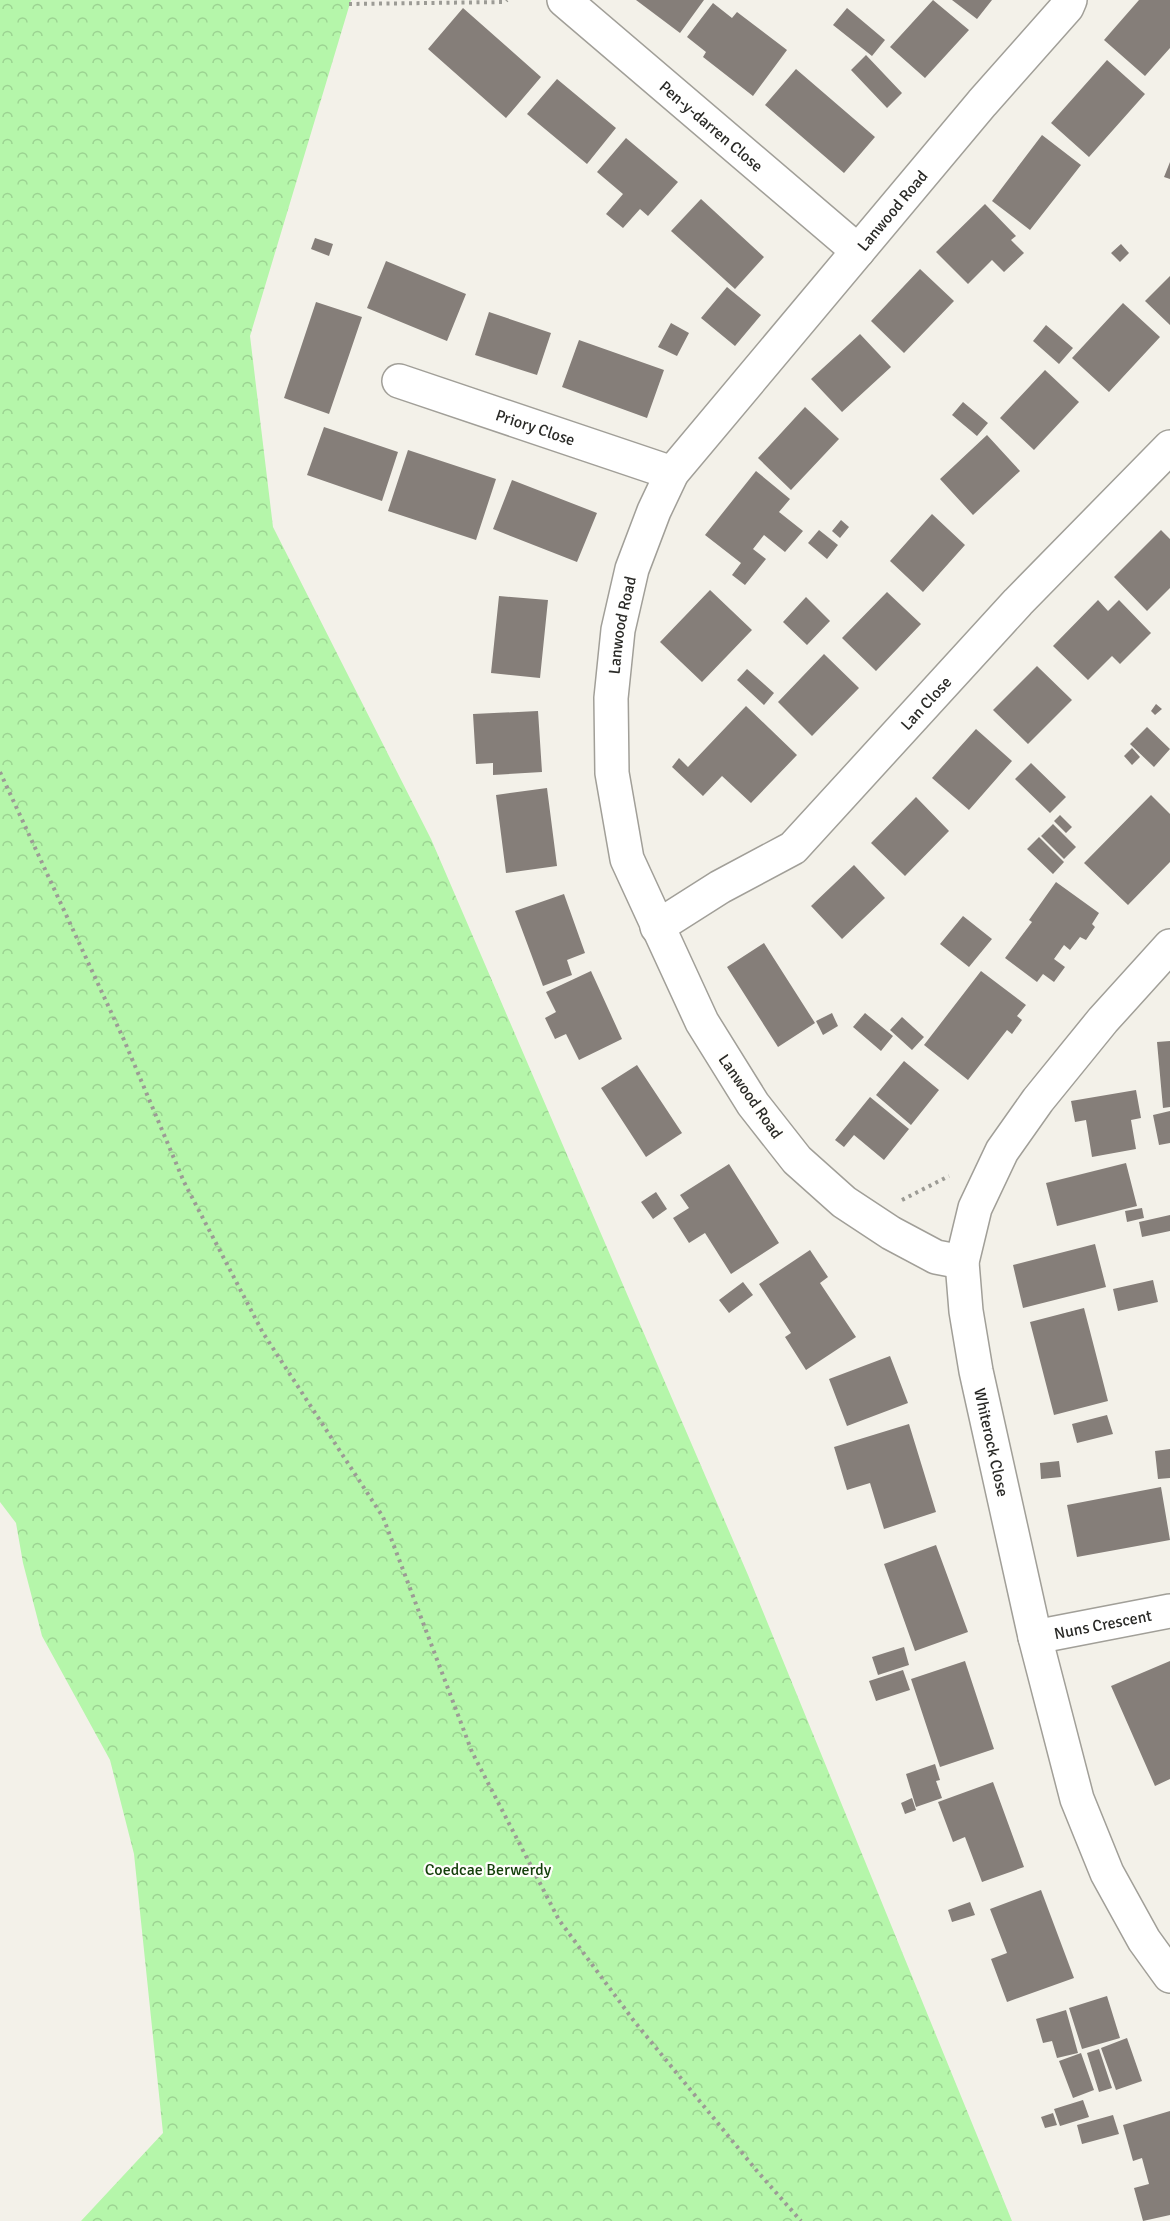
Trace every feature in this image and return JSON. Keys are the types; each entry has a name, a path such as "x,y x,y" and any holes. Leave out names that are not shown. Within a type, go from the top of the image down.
{"street":[{"name":"Pen-y-darren Close","path":"564,0 858,251"},
{"name":"Lanwood Road","path":"962,1262 936,1257 891,1233 844,1202 797,1160 753,1104 702,1022 627,859 612,773 611,698 618,630 632,568 654,511 672,473 982,103 1067,7 1070,0"},
{"name":"Priory Close","path":"399,381 672,473"},
{"name":"Lan Close","path":"657,927 720,887 793,848 1018,602 1170,447"},
{"name":"Whiterock Close","path":"1170,946 1103,1020 1038,1100 1002,1151 975,1208 962,1262 966,1311 976,1371 1035,1637 1077,1799 1107,1873 1144,1940 1170,1976"},
{"name":"Nuns Crescent","path":"1035,1637 1170,1611"}],"path":[{"path":"349,4 505,2 507,0"},
{"path":"0,772 124,1040 184,1182 263,1333 383,1517 472,1752 559,1920 634,2021 801,2221"},
{"path":"867,1218 951,1175 988,1179"}],"green space":[{"name":"Coedcae Berwerdy","path":"0,0 351,0 250,336 273,527 431,839 748,1575 1012,2221 81,2221 163,2133 134,1854 110,1760 42,1636 23,1563 16,1523 0,1502"}],"building":[{"path":"636,0 704,0 680,33"},
{"path":"933,0 969,30 925,78 890,47"},
{"path":"952,0 992,0 977,19"},
{"path":"1139,0 1170,0 1170,48 1145,76 1104,40"},
{"path":"713,3 732,18 737,12 787,50 753,96 703,57 706,52 687,37"},
{"path":"463,8 541,77 506,118 428,49"},
{"path":"847,8 885,40 872,56 833,25"},
{"path":"866,55 902,93 887,108 851,70"},
{"path":"1107,60 1145,94 1089,157 1051,123"},
{"path":"796,69 875,137 844,173 765,105"},
{"path":"557,79 616,128 587,164 527,114"},
{"path":"1042,135 1081,165 1030,230 992,201"},
{"path":"626,138 678,182 648,216 640,209 623,228 606,214 623,194 597,172"},
{"path":"1170,162 1170,179 1164,177"},
{"path":"701,199 764,257 735,289 671,231"},
{"path":"985,204 1016,236 1011,240 1024,253 1004,272 992,260 968,284 936,252"},
{"path":"315,238 333,244 329,256 311,249"},
{"path":"1121,244 1129,253 1120,262 1111,253"},
{"path":"386,261 466,294 447,341 367,308"},
{"path":"920,269 954,301 904,353 871,321"},
{"path":"1170,276 1170,325 1145,301"},
{"path":"727,287 761,315 735,346 701,318"},
{"path":"316,302 362,317 329,414 284,398"},
{"path":"1123,303 1160,337 1109,392 1072,358"},
{"path":"489,312 551,333 537,375 475,355"},
{"path":"671,323 689,333 677,356 658,347"},
{"path":"1046,325 1073,348 1059,364 1033,341"},
{"path":"860,334 891,367 842,412 811,379"},
{"path":"579,340 664,370 647,418 562,387"},
{"path":"1045,370 1079,402 1034,450 1000,418"},
{"path":"963,402 988,423 977,436 952,415"},
{"path":"805,407 839,439 791,490 758,458"},
{"path":"324,427 398,452 382,501 307,475"},
{"path":"987,435 1020,471 973,515 940,479"},
{"path":"408,450 496,479 476,540 388,511"},
{"path":"756,471 790,499 779,512 803,531 785,552 764,535 753,549 766,559 745,585 732,575 741,563 705,535"},
{"path":"512,480 597,513 577,562 493,529"},
{"path":"932,514 965,545 923,592 890,561"},
{"path":"841,520 849,527 840,538 832,531"},
{"path":"819,530 838,545 827,559 808,543"},
{"path":"1161,530 1170,539 1170,588 1147,611 1114,577"},
{"path":"710,590 752,630 702,682 660,642"},
{"path":"887,592 921,624 876,671 842,638"},
{"path":"499,596 548,600 540,678 491,673"},
{"path":"806,597 830,621 807,645 783,622"},
{"path":"1098,600 1108,611 1119,600 1151,633 1120,664 1112,656 1088,680 1053,646"},
{"path":"824,654 859,688 812,736 778,702"},
{"path":"1037,666 1072,700 1028,744 993,710"},
{"path":"747,669 774,693 764,705 737,680"},
{"path":"1156,704 1162,709 1155,715 1151,711"},
{"path":"746,706 797,755 751,803 722,776 703,796 672,767 679,758 688,767"},
{"path":"538,711 542,772 493,775 493,763 476,764 473,714"},
{"path":"1147,727 1170,749 1154,767 1130,744"},
{"path":"976,729 1012,761 969,810 932,778"},
{"path":"1132,748 1140,757 1132,765 1124,756"},
{"path":"1031,763 1066,797 1050,813 1015,779"},
{"path":"547,788 557,866 506,873 496,795"},
{"path":"1151,795 1170,814 1170,862 1128,905 1084,863"},
{"path":"916,797 949,831 905,876 871,843"},
{"path":"1060,815 1072,827 1066,833 1054,821"},
{"path":"1053,824 1076,847 1064,859 1041,836"},
{"path":"1039,837 1064,862 1053,874 1027,849"},
{"path":"854,865 885,898 842,939 811,906"},
{"path":"1056,882 1099,913 1092,924 1095,927 1086,940 1080,937 1070,950 1064,945 1054,959 1065,967 1054,982 1043,974 1037,982 1005,958 1032,922 1029,920"},
{"path":"564,894 585,953 567,960 572,975 543,986 515,911"},
{"path":"963,916 992,939 969,967 940,944"},
{"path":"764,943 815,1023 778,1047 727,967"},
{"path":"591,971 622,1039 579,1060 566,1034 555,1039 545,1018 556,1012 546,992"},
{"path":"981,971 1026,1005 1017,1016 1022,1020 1012,1034 1007,1030 968,1080 924,1045"},
{"path":"832,1013 838,1026 823,1035 816,1021"},
{"path":"865,1013 893,1036 881,1051 853,1027"},
{"path":"902,1017 924,1037 912,1050 890,1030"},
{"path":"1170,1041 1170,1107 1163,1108 1157,1042"},
{"path":"904,1061 939,1090 911,1125 876,1095"},
{"path":"637,1065 682,1133 646,1157 601,1088"},
{"path":"1136,1090 1141,1118 1131,1120 1136,1149 1092,1157 1086,1120 1075,1122 1071,1101"},
{"path":"870,1097 909,1129 884,1160 854,1135 844,1147 835,1140"},
{"path":"1170,1111 1170,1143 1159,1145 1153,1115"},
{"path":"1126,1163 1137,1206 1057,1226 1046,1183"},
{"path":"729,1164 779,1243 731,1274 705,1233 689,1243 673,1218 689,1208 680,1195"},
{"path":"656,1192 667,1209 653,1219 641,1202"},
{"path":"1142,1208 1144,1218 1127,1222 1125,1211"},
{"path":"1170,1215 1170,1231 1142,1237 1139,1222"},
{"path":"1095,1244 1106,1287 1023,1308 1013,1265"},
{"path":"810,1250 828,1277 820,1283 856,1337 806,1370 785,1337 791,1333 759,1284"},
{"path":"1153,1280 1158,1302 1118,1311 1113,1289"},
{"path":"743,1282 753,1295 729,1313 719,1300"},
{"path":"1084,1308 1108,1401 1054,1415 1030,1322"},
{"path":"890,1356 908,1403 847,1426 829,1379"},
{"path":"1107,1415 1113,1434 1077,1443 1072,1424"},
{"path":"909,1424 936,1512 884,1529 870,1483 847,1490 834,1447"},
{"path":"1170,1449 1170,1478 1158,1479 1155,1451"},
{"path":"1059,1461 1061,1477 1041,1479 1040,1463"},
{"path":"1161,1487 1170,1540 1077,1557 1067,1505"},
{"path":"936,1545 968,1632 915,1651 884,1564"},
{"path":"904,1647 909,1665 878,1675 872,1657"},
{"path":"965,1661 994,1749 940,1767 911,1679"},
{"path":"1170,1661 1170,1779 1155,1786 1111,1686"},
{"path":"903,1670 910,1690 876,1701 869,1681"},
{"path":"935,1764 940,1780 936,1781 942,1798 916,1807 906,1774"},
{"path":"993,1782 1024,1867 982,1882 965,1837 953,1842 938,1802"},
{"path":"912,1798 916,1810 905,1814 901,1803"},
{"path":"1041,1890 1074,1978 1007,2002 991,1959 1007,1953 990,1909"},
{"path":"970,1902 975,1915 952,1922 948,1910"},
{"path":"1107,1996 1120,2038 1082,2049 1069,2008"},
{"path":"1066,2010 1078,2053 1057,2058 1052,2041 1043,2043 1036,2019"},
{"path":"1127,2038 1142,2081 1116,2090 1101,2048"},
{"path":"1099,2049 1112,2088 1099,2092 1087,2053"},
{"path":"1081,2053 1094,2090 1073,2098 1059,2061"},
{"path":"1083,2100 1089,2117 1060,2126 1054,2109"},
{"path":"1170,2111 1170,2215 1143,2221 1134,2188 1149,2184 1142,2158 1133,2161 1123,2125"},
{"path":"1053,2113 1057,2125 1045,2128 1041,2117"},
{"path":"1113,2115 1119,2134 1082,2144 1077,2125"}]}
